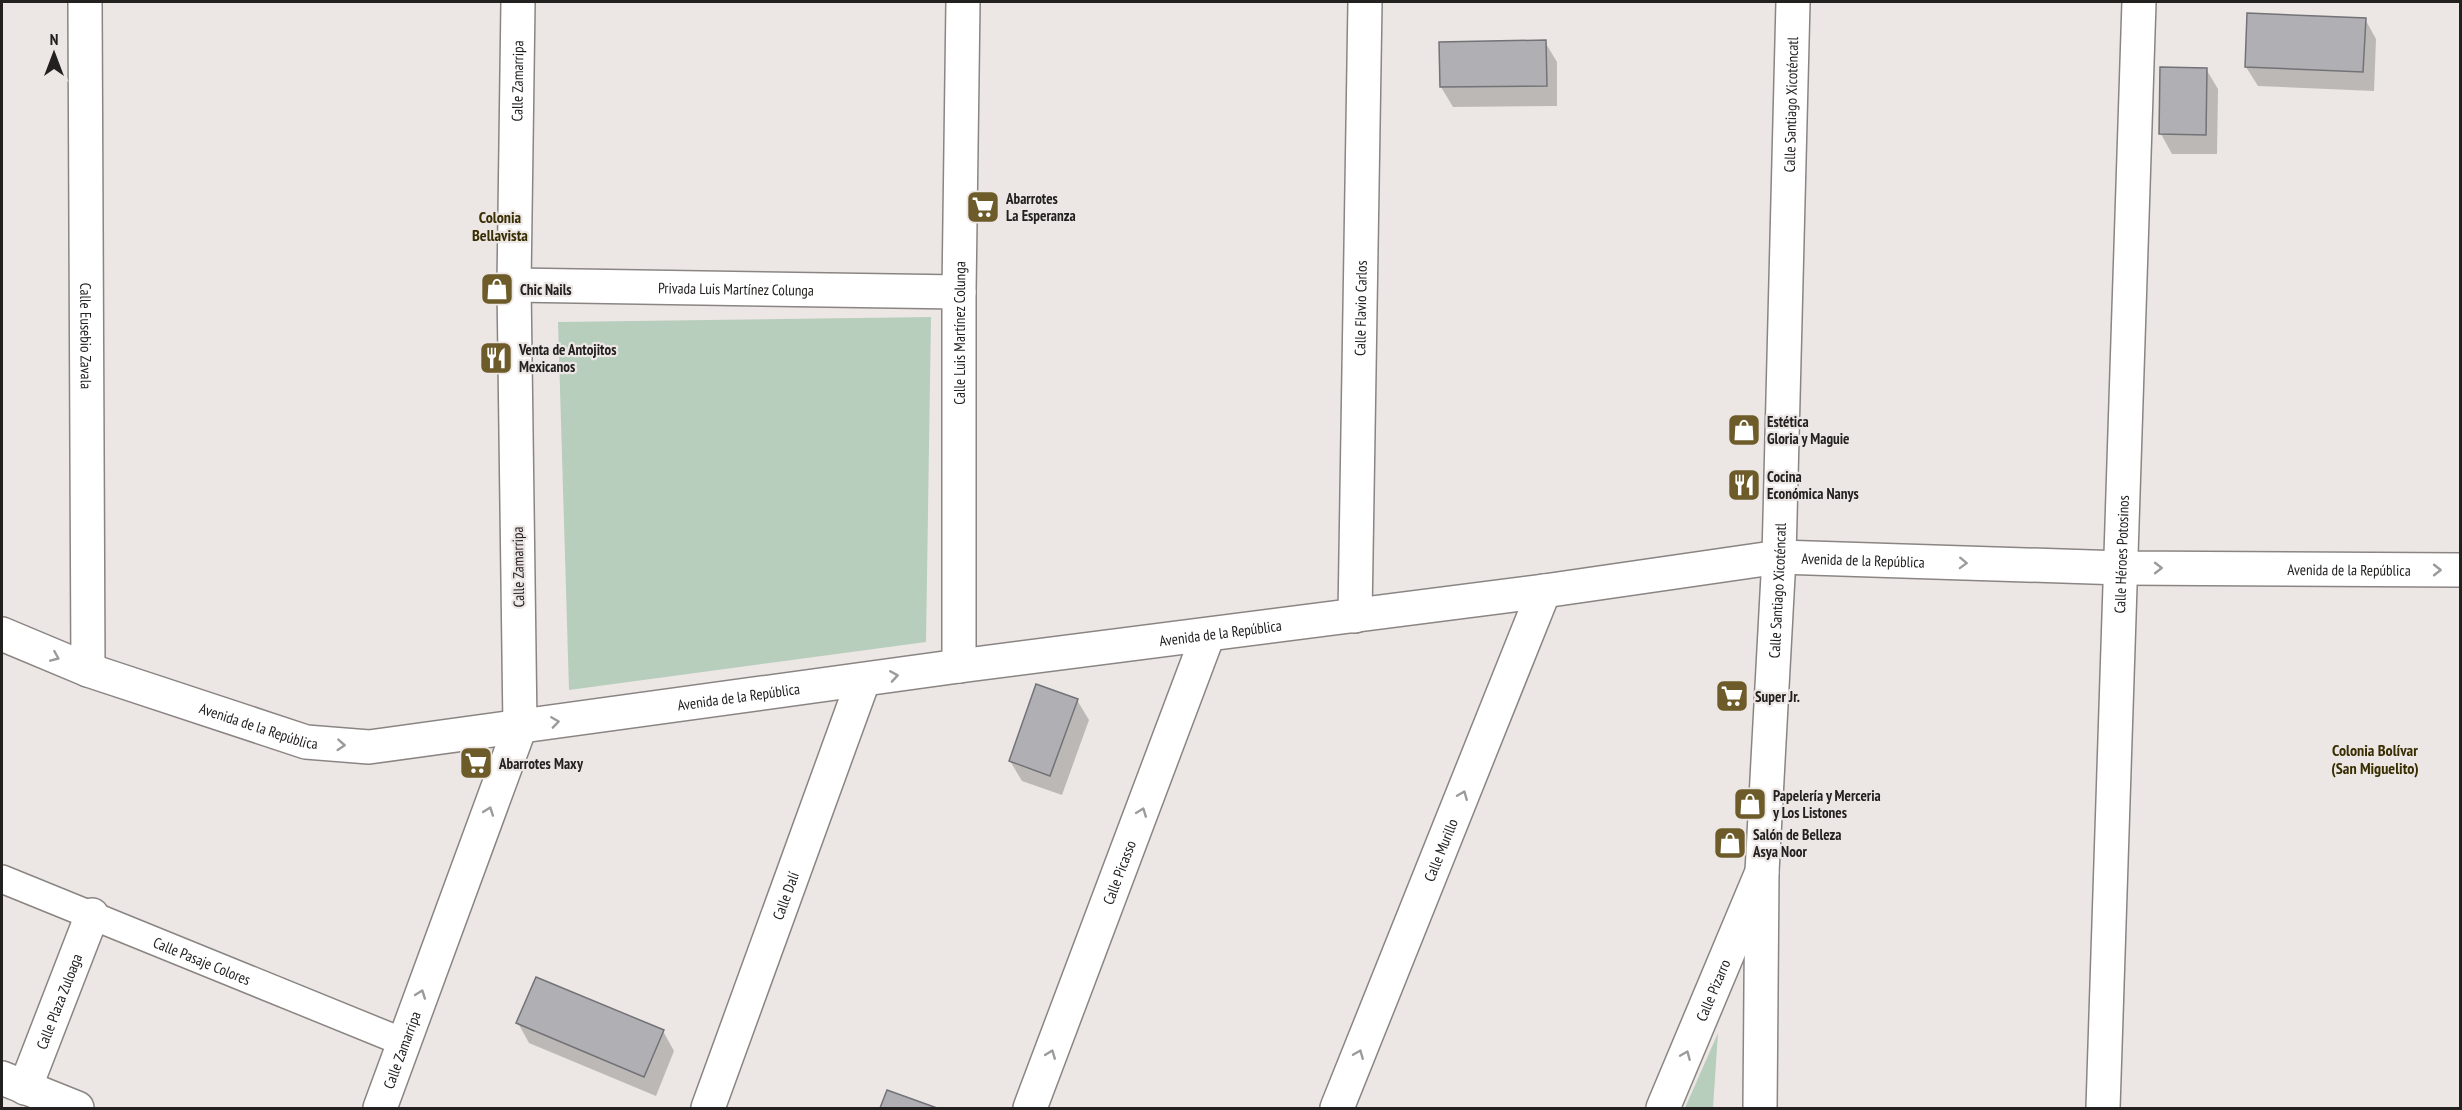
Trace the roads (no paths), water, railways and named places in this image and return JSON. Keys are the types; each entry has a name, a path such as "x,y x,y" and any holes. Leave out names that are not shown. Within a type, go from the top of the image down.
{"street":[{"name":"Calle Eusebio Zavala","path":"86,2 88,670"},
{"name":"Calle Zamarripa","path":"380,1108 520,727 514,285 518,2"},
{"name":"Calle Luis Martínez Colunga","path":"959,666 959,292 963,2"},
{"name":"Calle Flavio Carlos","path":"1355,616 1365,2"},
{"name":"Calle Santiago Xicoténcatl","path":"1760,1108 1762,872 1779,557 1793,2"},
{"name":"Calle Héroes Potosinos","path":"2103,1108 2139,2"},
{"name":"Privada Luis Martínez Colunga","path":"514,285 959,292"},
{"name":"Avenida de la República","path":"2,634 88,670 306,742 369,747 863,681 959,666 1544,591 1779,557 2122,568 2460,570"},
{"name":"Calle Murillo","path":"1337,1108 1544,591"},
{"name":"Calle Picasso","path":"1030,1108 1208,635"},
{"name":"Calle Dalí","path":"708,1108 863,681"},
{"name":"Calle Pizarro","path":"1663,1108 1762,872"},
{"name":"Calle Pasaje Colores","path":"2,879 403,1042"},
{"name":"Calle Plaza Zuloaga","path":"14,1083 92,915"},
{"path":"14,1083 76,1108"}],"place":[{"name":"Abarrotes La Esperanza","path":"983,207"},
{"name":"Chic Nails","path":"497,289"},
{"name":"Venta de Antojitos Mexicanos","path":"496,358"},
{"name":"Estética Gloria y Maguie","path":"1744,430"},
{"name":"Cocina Económica Nanys","path":"1744,485"},
{"name":"Super Jr.","path":"1732,696"},
{"name":"Abarrotes Maxy","path":"476,763"},
{"name":"Papelería y Merceria y Los Listones","path":"1750,804"},
{"name":"Salón de Belleza Asya Noor","path":"1730,843"}],"district":[{"name":"Colonia Bellavista","path":"500,226"},
{"name":"Colonia Bolívar (San Miguelito)","path":"2375,759"}]}
